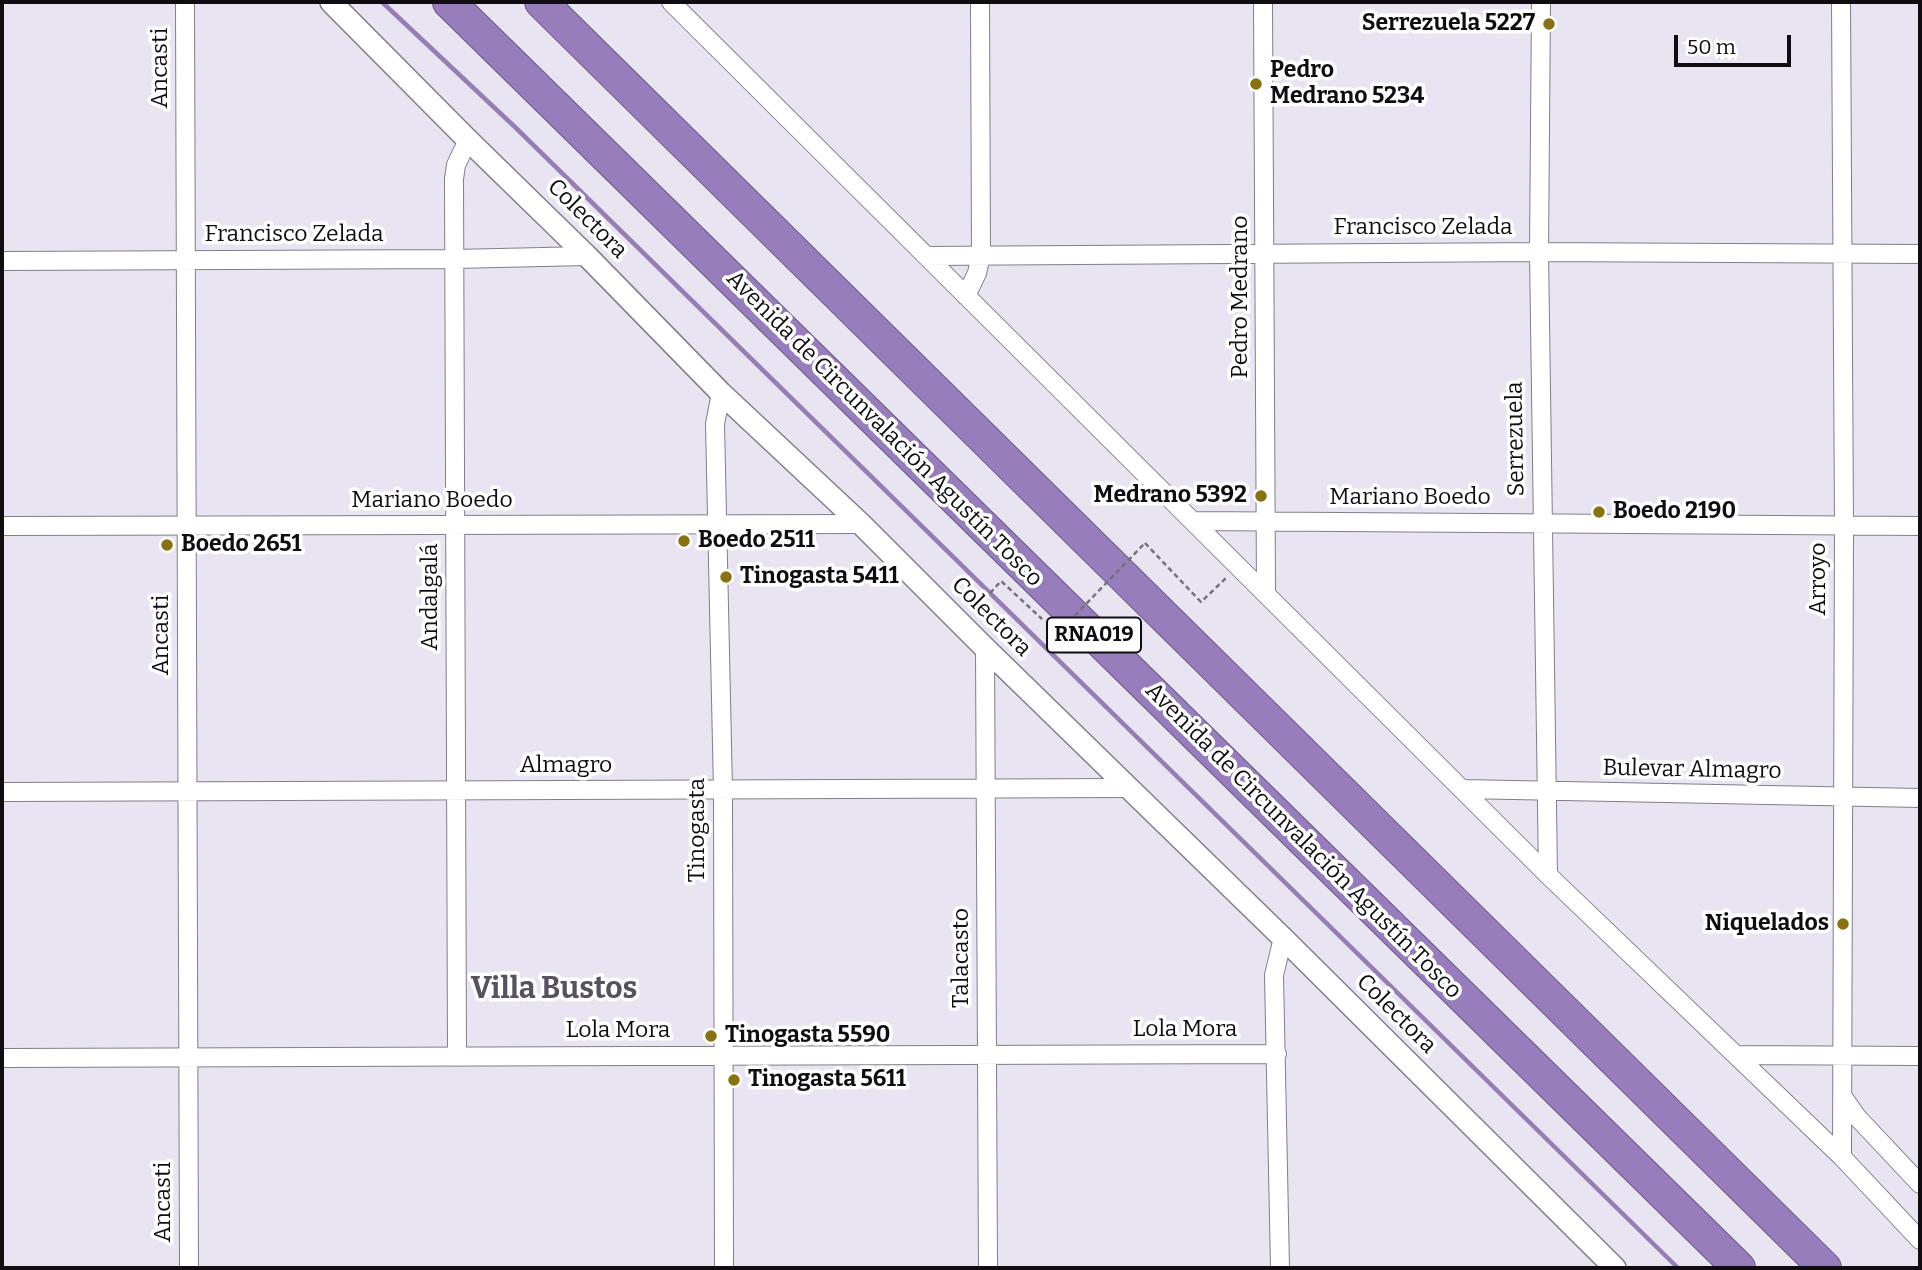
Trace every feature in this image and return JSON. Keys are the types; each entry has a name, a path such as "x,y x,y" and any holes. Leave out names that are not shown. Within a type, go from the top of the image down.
{"highway":[{"name":"Avenida de Circunvalación Agustín Tosco","path":"449,2 1739,1268"},
{"name":"RNA019","path":"541,2 1825,1268"}],"street":[{"name":"Ancasti","path":"185,2 189,1268"},
{"name":"Colectora","path":"331,2 721,393 861,524 1615,1268"},
{"path":"671,2 1548,875 1842,1157 1920,1240"},
{"path":"966,296 977,273 981,255 979,2"},
{"name":"Pedro Medrano","path":"1263,2 1266,593"},
{"name":"Serrezuela","path":"1541,2 1539,252 1548,875"},
{"name":"Arroyo","path":"1841,2 1844,525 1842,1157"},
{"name":"Andalgalá","path":"457,1056 454,179 456,165 468,140"},
{"name":"Francisco Zelada","path":"926,256 1539,252 1920,254"},
{"name":"Francisco Zelada","path":"2,261 587,256"},
{"name":"Tinogasta","path":"721,393 715,424 723,790 724,1268"},
{"name":"Mariano Boedo","path":"1194,521 1920,526"},
{"name":"Mariano Boedo","path":"2,526 861,524"},
{"name":"Talacasto","path":"985,648 988,1268"},
{"name":"Almagro","path":"2,792 1130,788"},
{"name":"Bulevar Almagro","path":"1462,789 1920,798"},
{"path":"1280,1268 1274,975 1283,938"},
{"name":"Lola Mora","path":"2,1058 1277,1054"},
{"path":"1737,1055 1920,1056"},
{"path":"1843,1097 1857,1117 1920,1184"}],"path":[{"path":"1057,634 1146,543 1200,602 1228,576"},
{"path":"971,614 1001,581 1048,625"}],"waterway":[{"path":"382,2 516,128 1678,1268"}],"place":[{"name":"Serrezuela 5227","path":"1549,24"},
{"name":"Pedro Medrano 5234","path":"1256,84"},
{"name":"Medrano 5392","path":"1261,496"},
{"name":"Boedo 2190","path":"1599,512"},
{"name":"Boedo 2511","path":"684,541"},
{"name":"Boedo 2651","path":"167,545"},
{"name":"Tinogasta 5411","path":"726,577"},
{"name":"Niquelados","path":"1843,924"},
{"name":"Tinogasta 5590","path":"711,1036"},
{"name":"Tinogasta 5611","path":"734,1080"}],"district":[{"name":"Villa Bustos","path":"554,990"}]}
